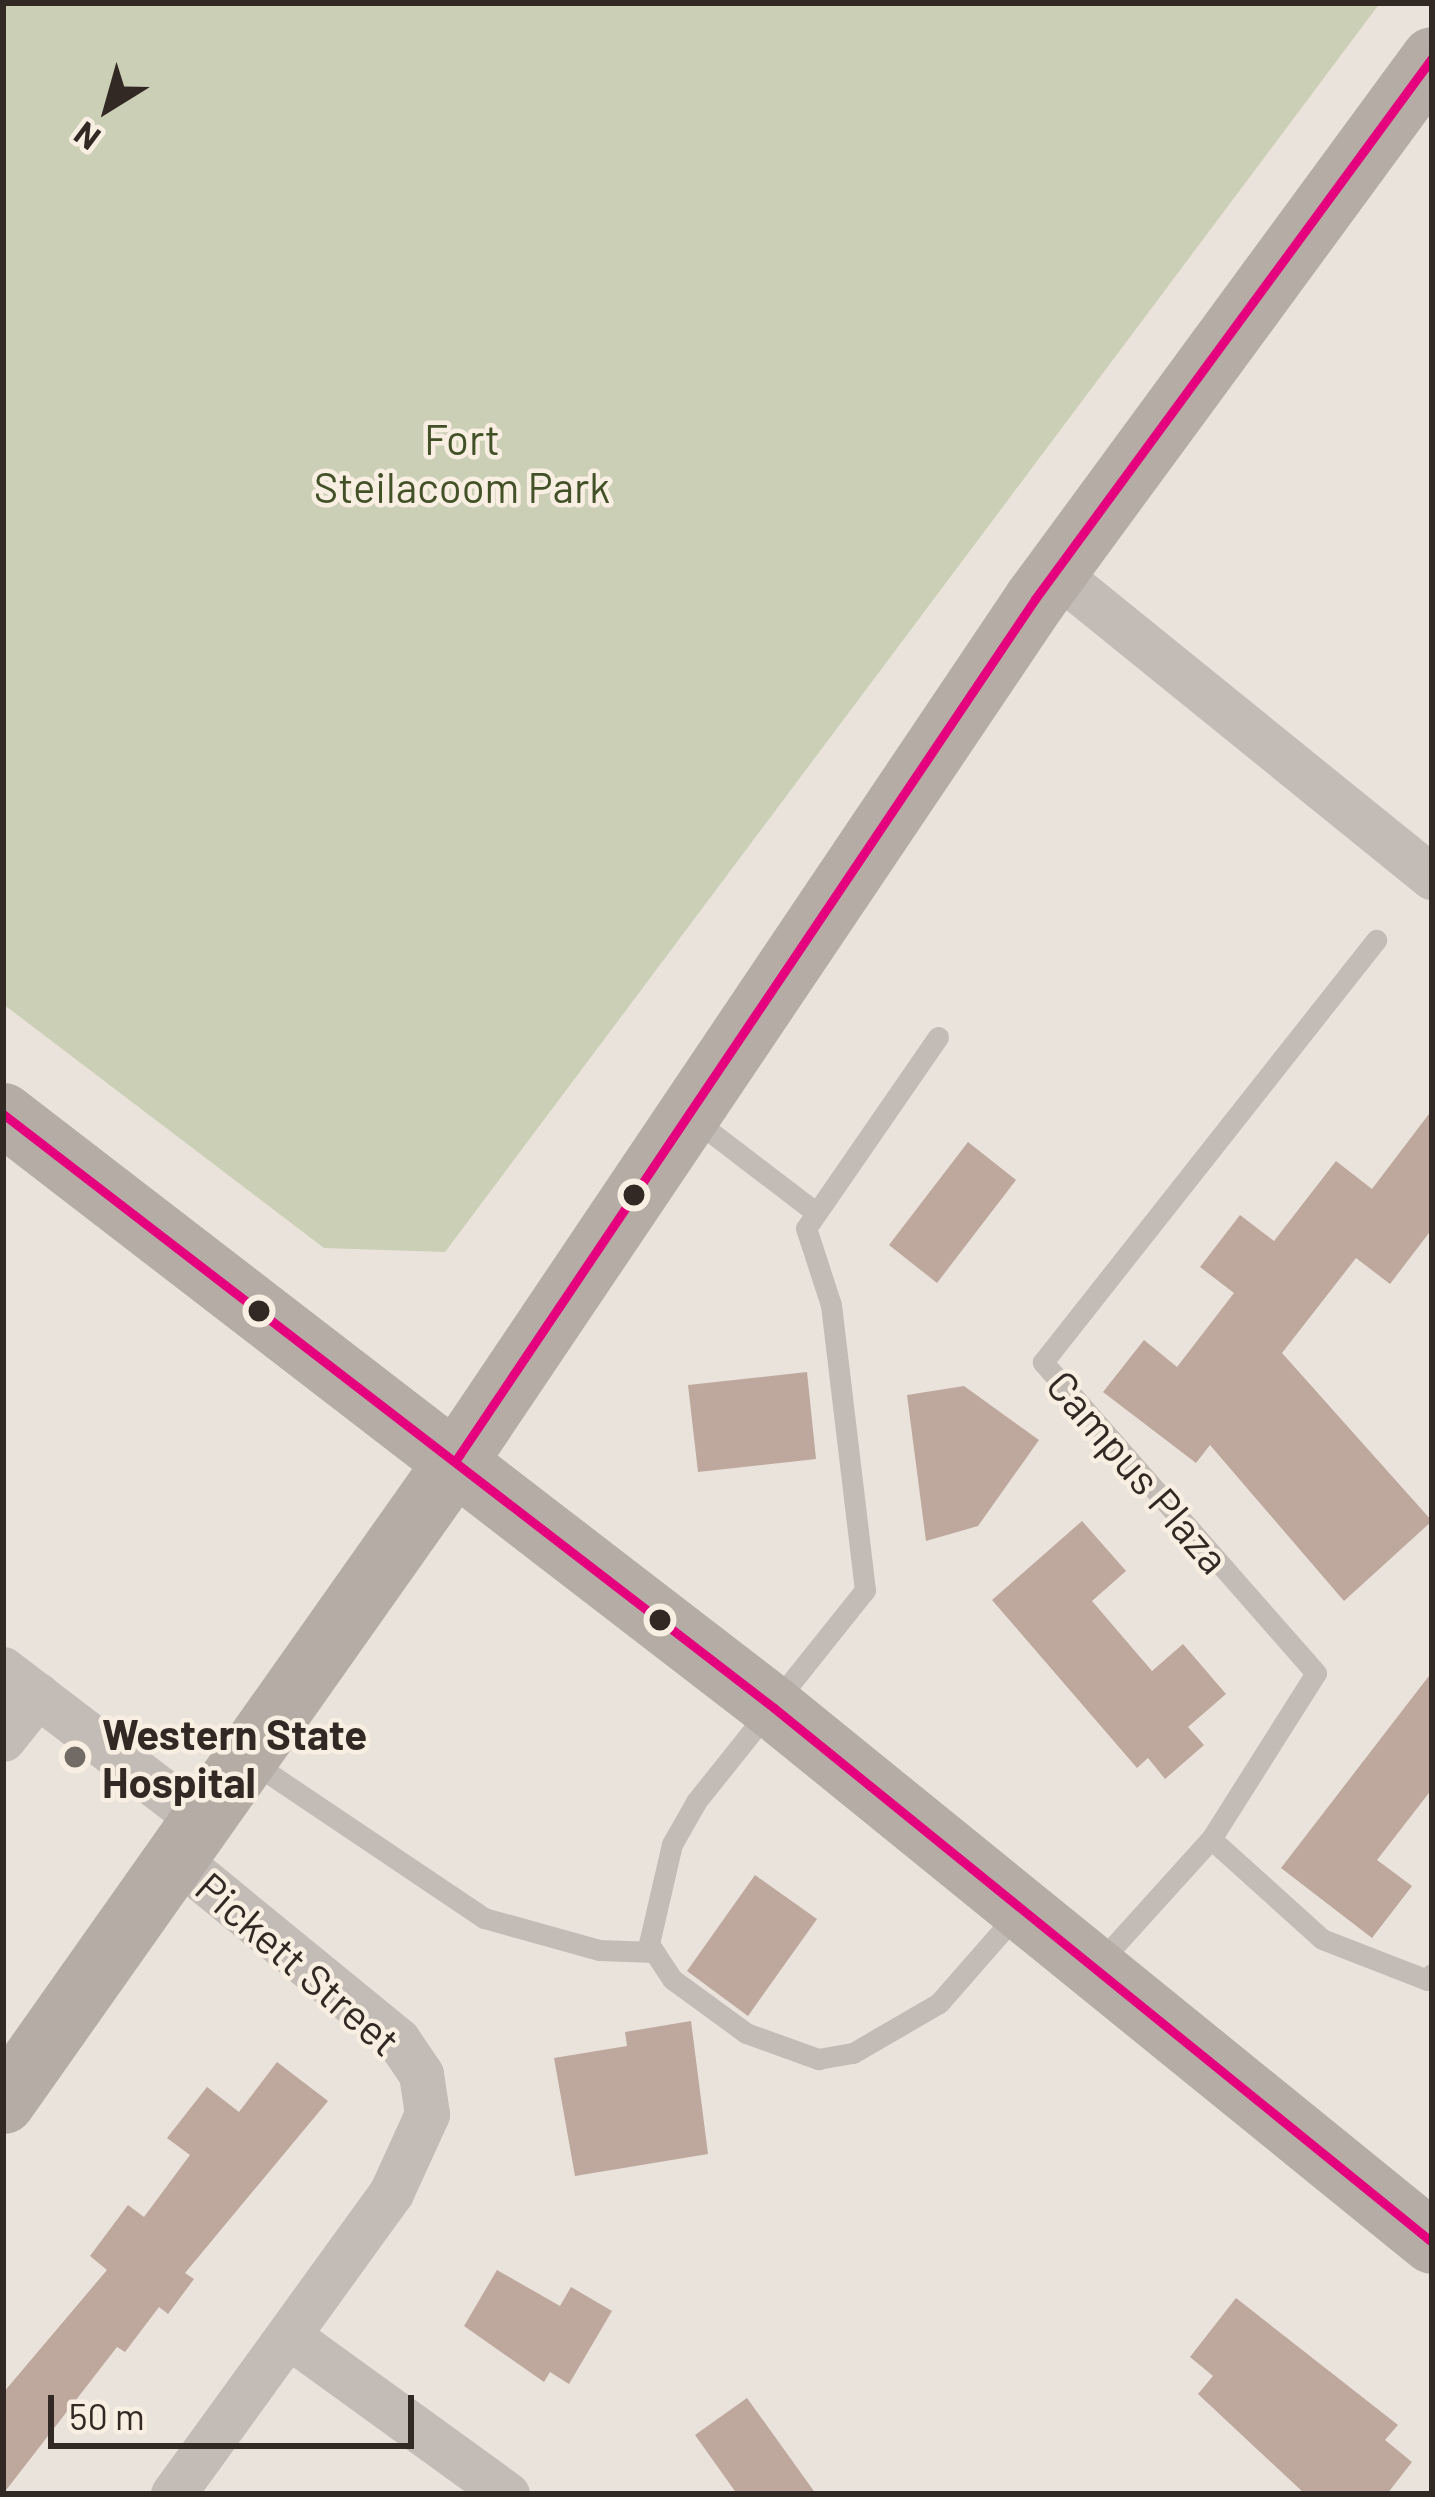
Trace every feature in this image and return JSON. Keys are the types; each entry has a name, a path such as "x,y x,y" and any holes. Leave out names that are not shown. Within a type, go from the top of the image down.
{"street":[{"path":"3,2102 456,1460 1055,572 1432,58"},
{"path":"1055,572 1432,877"},
{"path":"3,1114 774,1708 1432,2242"},
{"path":"3,1739 20,1682"},
{"name":"Pickett Street","path":"20,1682 189,1839 359,2006 421,2074 427,2114 417,2148 290,2336 173,2494"},
{"path":"290,2336 507,2494"}],"lane":[{"name":"Campus Plaza","path":"1093,1970 1211,1839 1316,1673 1043,1362 1376,940"},
{"path":"938,1037 806,1228 831,1306 865,1590 672,1844 654,1952 672,1978 746,2033 818,2059 853,2054 939,2003 1020,1910"},
{"path":"689,1115 814,1211"},
{"path":"247,1758 484,1918 599,1950 654,1952"},
{"path":"1211,1839 1322,1939 1427,1980 1432,1974"}],"green space":[{"name":"Fort Steilacoom Park","path":"3,3 1380,3 445,1252 324,1248 3,1004"}],"building":[{"path":"1432,1110 1432,1229 1390,1284 1356,1258 1282,1353 1432,1521 1344,1601 1210,1445 1196,1463 1103,1392 1144,1340 1177,1367 1234,1293 1200,1267 1240,1215 1274,1241 1336,1161 1372,1189"},
{"path":"968,1142 1016,1180 937,1283 889,1245"},
{"path":"807,1372 816,1459 698,1472 688,1385"},
{"path":"964,1386 1039,1440 978,1526 926,1541 907,1395"},
{"path":"1082,1521 1126,1571 1092,1601 1152,1671 1183,1644 1226,1694 1188,1727 1204,1745 1165,1779 1148,1758 1137,1768 992,1600"},
{"path":"1432,1672 1432,1789 1377,1860 1412,1886 1372,1938 1281,1868"},
{"path":"755,1875 817,1919 748,2016 687,1971"},
{"path":"691,2021 708,2154 575,2176 554,2058 627,2046 625,2032"},
{"path":"277,2062 328,2101 185,2273 194,2279 168,2314 159,2307 125,2352 117,2347 3,2494 3,2393 107,2270 90,2256 128,2205 144,2217 190,2155 167,2138 207,2087 239,2112"},
{"path":"497,2270 560,2306 571,2287 612,2311 569,2384 550,2372 544,2382 464,2326"},
{"path":"1236,2298 1398,2425 1385,2440 1412,2462 1387,2494 1305,2494 1198,2394 1213,2376 1190,2357"},
{"path":"747,2398 816,2494 737,2494 695,2435"}],"transit line":[{"path":"456,1460 1035,599 1432,58"},
{"path":"3,1114 774,1708 1432,2242"}],"place":[{"name":"Western State Hospital","path":"75,1757"}]}
